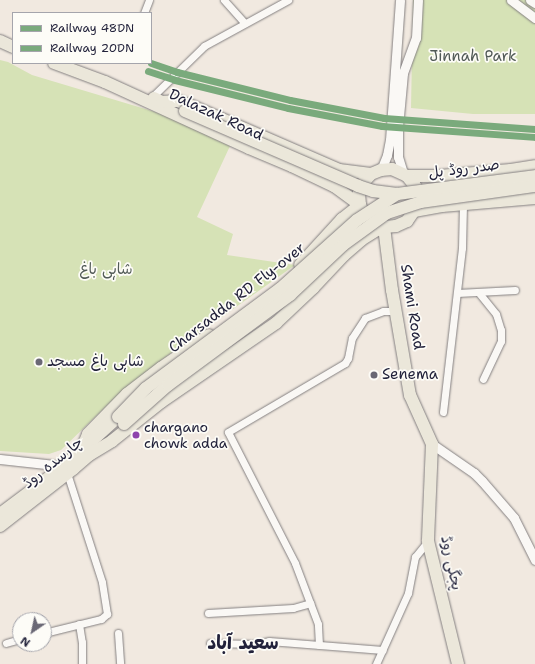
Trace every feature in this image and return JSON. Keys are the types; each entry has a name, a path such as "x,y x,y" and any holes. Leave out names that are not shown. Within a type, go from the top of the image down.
{"main road":[{"path":"0,36 12,41"},
{"path":"0,41 12,47"},
{"name":"Dalazak Road","path":"57,64 105,82 292,166 334,186 360,205"},
{"name":"Dalazak Road","path":"70,64 157,100 178,101 186,104 339,170 376,172"},
{"path":"157,100 358,186 373,191 397,194"},
{"path":"405,175 439,176 511,170 535,166"},
{"path":"360,205 342,219 305,260 282,281 127,394 88,434 86,452 112,441 161,402 276,322 313,288 344,255 361,240 383,227 396,226 407,221 414,212 417,199 415,186 405,175 392,169 376,172 363,183 359,193 360,205 364,215 372,222 383,227"},
{"path":"511,170 535,171"},
{"path":"477,203 473,196 471,187 479,172"},
{"name":"صدر روڈ پل","path":"397,194 535,176"},
{"name":"صدر روڈ پل","path":"399,209 440,199 535,186"},
{"name":"Charsadda RD Fly-over","path":"121,420 146,388 280,289 357,220 397,194"},
{"path":"414,212 463,204 535,198"},
{"path":"507,201 535,203"},
{"name":"Charsadda RD Fly-over","path":"121,420 290,295 363,229 387,213 399,209"},
{"name":"Shami Road","path":"383,227 410,395 432,444"},
{"name":"چارسدہ روڈ","path":"0,526 68,469 121,420"},
{"name":"پجگی روڈ","path":"432,444 428,541 458,664"},
{"name":"چارسدہ روڈ","path":"2,510 68,469"}],"street":[{"path":"144,12 149,0"},
{"path":"224,0 245,23"},
{"path":"157,100 204,46 288,0"},
{"path":"400,0 395,126 398,157 405,175"},
{"path":"396,106 403,74 414,44 418,0"},
{"path":"414,44 420,36 424,0"},
{"path":"511,0 535,18"},
{"path":"530,0 535,4"},
{"path":"376,172 389,148 395,126"},
{"path":"443,412 462,248 463,204"},
{"path":"457,293 515,290"},
{"path":"479,293 496,314 501,330 501,341 483,379"},
{"path":"319,645 318,624 295,563 228,432 345,362 348,358 352,338 365,318 383,311 396,311"},
{"path":"432,444 474,473 482,481 514,518 535,560"},
{"path":"0,459 68,469 102,582 107,606 107,614 101,619 52,631"},
{"path":"376,664 408,593 415,557 428,541"},
{"path":"208,612 293,608 310,603"},
{"path":"79,624 82,642 82,664"},
{"path":"118,633 120,664"},
{"path":"6,643 12,641"},
{"path":"210,643 254,644 269,641 383,650"}],"green space":[{"name":"Jinnah Park","path":"413,0 530,0 535,4 535,114 473,114 411,108"},
{"name":"شاہی باغ","path":"0,60 8,62 32,75 162,114 230,146 197,217 233,234 227,255 295,265 167,356 120,393 61,450 49,454 0,451"}],"rail line":[{"name":"48DN","path":"152,63 177,72 290,100 384,118 535,129"},
{"name":"20DN","path":"148,71 175,80 288,108 382,126 534,137"}],"place":[{"name":"شاہی باغ مسجد","path":"39,362"},
{"name":"Senema","path":"374,375"},
{"name":"chargano chowk adda","path":"136,435"}],"district":[{"name":"سعید آباد","path":"243,643"}]}
